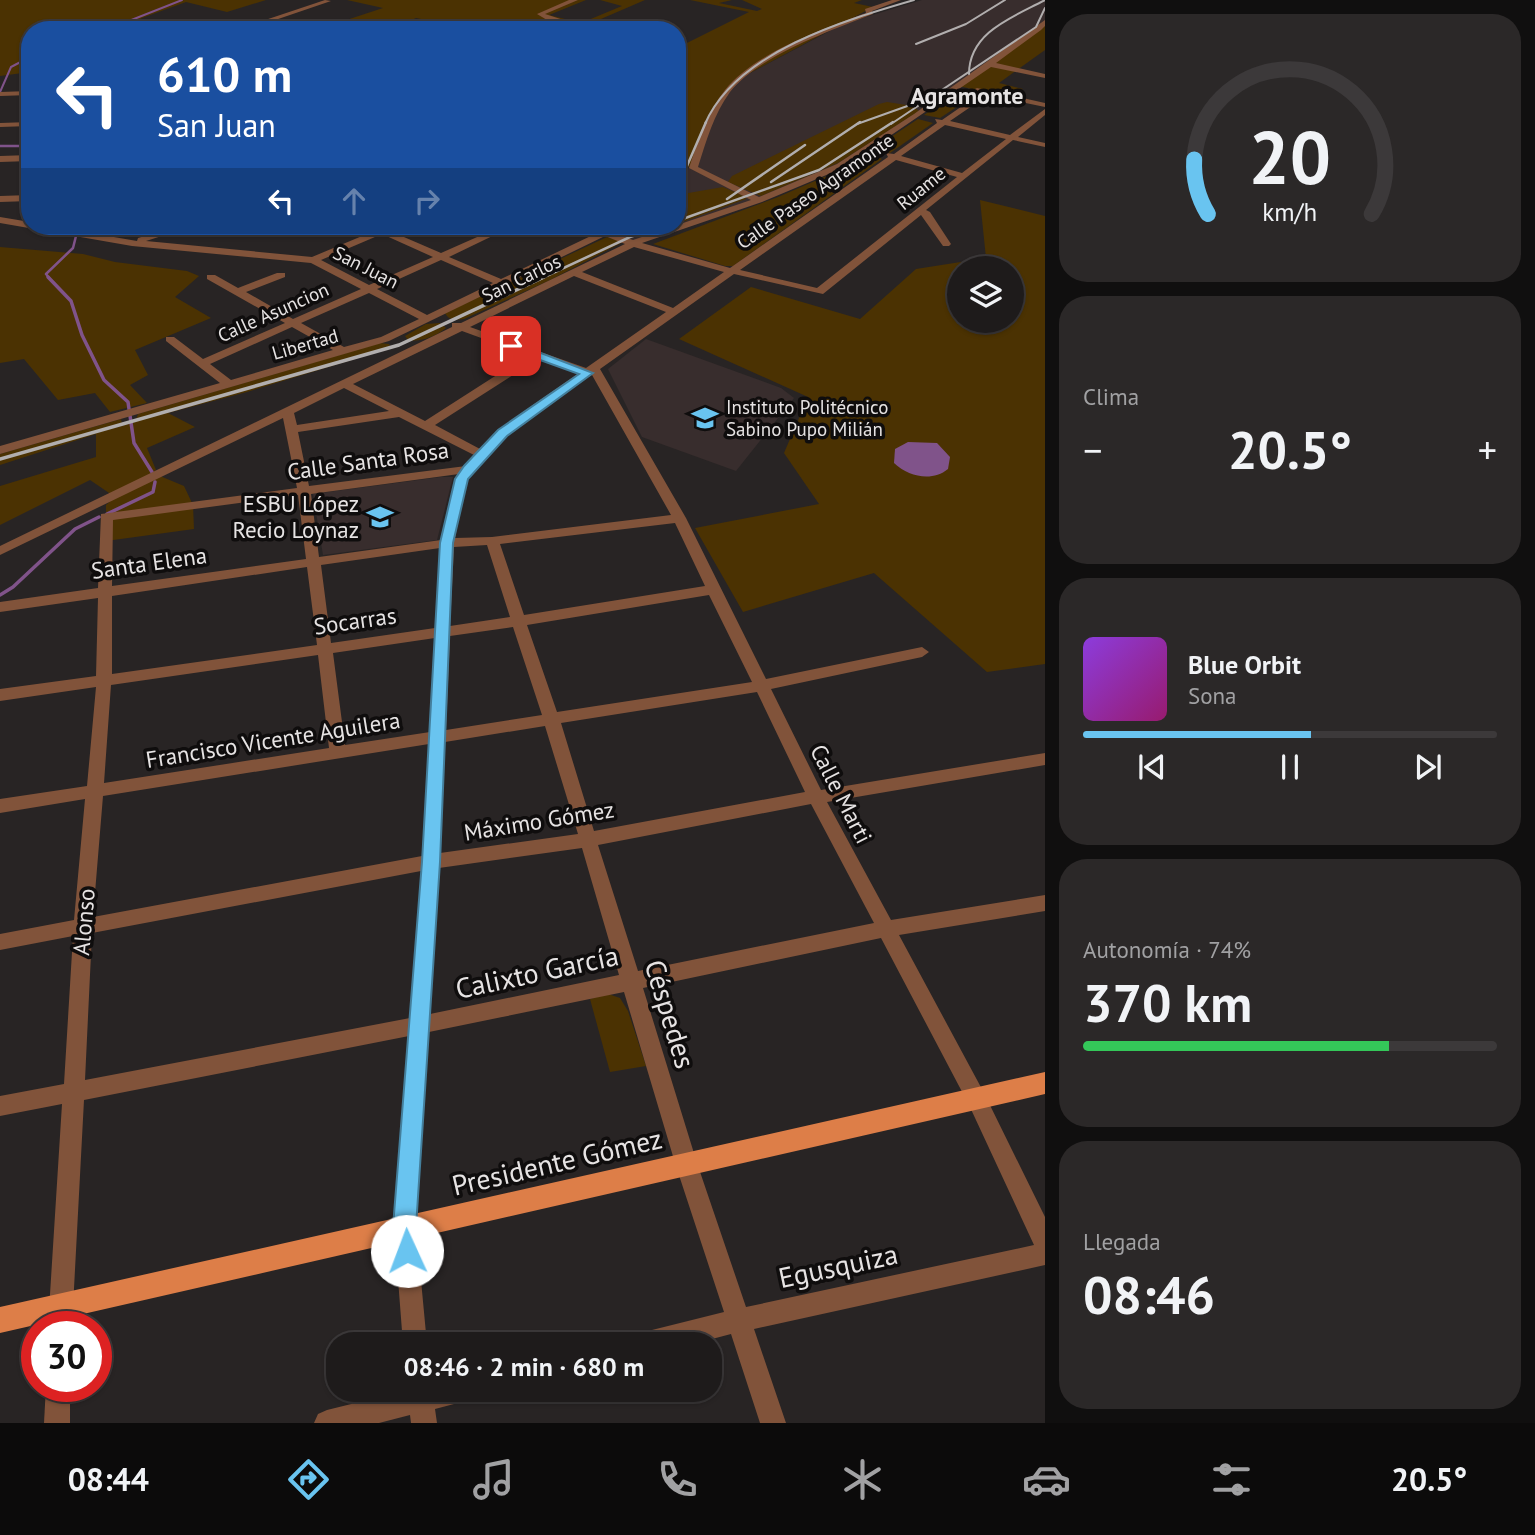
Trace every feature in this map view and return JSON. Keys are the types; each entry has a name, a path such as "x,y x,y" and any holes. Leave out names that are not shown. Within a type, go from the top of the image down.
{"main road":[{"name":"Presidente Gómez","path":"79,1311 404,1227 1045,1083"},
{"name":"Presidente Gómez","path":"0,1320 21,1319"}],"street":[{"path":"557,21 544,18 540,14 575,0"},
{"path":"759,200 693,168 723,97 737,80 769,61 829,29 871,13 867,10 869,9 898,0"},
{"path":"267,21 328,1"},
{"name":"San Carlos","path":"686,225 759,200 840,166 917,116 1045,22"},
{"path":"989,64 1045,76"},
{"path":"957,86 1045,105"},
{"name":"Calle Paseo Agramonte","path":"468,469 503,433 672,311 987,92"},
{"path":"0,94 21,93"},
{"name":"Ruame","path":"732,271 820,292 1045,111"},
{"path":"917,116 1045,145"},
{"path":"0,125 21,124"},
{"path":"865,150 964,176"},
{"path":"0,159 21,158"},
{"path":"0,198 21,198"},
{"path":"920,211 927,214 946,244"},
{"name":"San Juan","path":"0,220 21,223"},
{"name":"San Juan","path":"89,235 132,243 313,260 431,317 536,355 591,371"},
{"path":"132,243 157,235"},
{"path":"313,260 372,235"},
{"path":"391,235 501,283"},
{"name":"Calle Asuncion","path":"204,363 489,235"},
{"name":"Libertad","path":"3,450 344,352 393,335 601,235"},
{"path":"612,235 732,271"},
{"name":"San Carlos","path":"0,551 101,511 288,411 573,272 656,235"},
{"path":"573,272 672,311"},
{"path":"238,292 281,275"},
{"path":"211,276 344,352"},
{"path":"393,335 418,348"},
{"path":"170,339 229,384"},
{"path":"427,425 536,355"},
{"name":"Calle Marti","path":"591,371 679,518 816,797 976,1098 1045,1242"},
{"path":"345,384 481,454"},
{"path":"288,411 304,491 338,752"},
{"path":"292,429 400,413"},
{"path":"0,435 3,450"},
{"path":"414,1332 404,1227 439,737 447,543 461,479 468,469"},
{"name":"Calle Santa Rosa","path":"101,511 304,491 468,469"},
{"name":"Alonso","path":"60,1311 72,1091 103,680 101,511"},
{"name":"Santa Elena","path":"0,607 447,543 492,541 679,518"},
{"name":"Céspedes","path":"492,541 552,720 586,840 686,1163 774,1423"},
{"name":"Socarras","path":"0,695 519,621 715,589"},
{"name":"Francisco Vicente Aguilera","path":"0,806 760,686 922,652"},
{"name":"Máximo Gómez","path":"0,942 83,929 431,862 586,840 816,797 1045,759"},
{"name":"Calixto García","path":"0,1106 419,1025 886,929 1045,903"},
{"name":"Egusquiza","path":"692,1332 1045,1254"},
{"path":"57,1423 58,1402"},
{"path":"327,1423 421,1404"}],"shaded area":[{"path":"0,0 266,0 227,12 186,2 137,21 21,21 21,73 0,76"},
{"path":"347,0 586,0 549,15 573,21 431,21 416,18 409,21 343,21 383,8"},
{"path":"600,0 645,0 596,21 586,21 622,6"},
{"path":"690,0 732,0 719,3 757,11 762,9 742,0 862,0 854,3 873,7 733,82 712,110 693,168 686,166 686,44 749,12"},
{"path":"922,0 1045,0 1045,22 1039,29 840,166 771,196 686,225 686,175 712,110 733,82 843,24"},
{"path":"1045,22 1045,50 999,83 1023,89 1011,97 958,86"},
{"path":"961,89 978,93 940,118 924,115"},
{"path":"887,102 913,106 919,111 838,163 761,196 728,182 732,176"},
{"path":"918,119 933,123 890,153 873,149"},
{"path":"873,154 882,159 733,266 725,266 653,244 677,235 686,235 686,232 778,197 845,168 864,156"},
{"path":"723,187 746,199 686,221 686,193"},
{"path":"980,200 1045,216 1045,664 987,672 874,573 743,612 695,528 819,504 784,453 808,397 679,339 751,287 860,319 916,269 947,264 947,333 1024,333 1024,256 986,256"},
{"path":"630,235 657,235 636,242 624,240"},
{"path":"607,237 623,242 548,281 464,319 451,319 445,313"},
{"path":"0,247 83,254 115,262 187,271 199,276 175,297 211,318 135,350 148,375 130,385 147,403 110,412 95,393 58,400 24,359 0,363"},
{"path":"440,323 446,328 428,338 408,340 405,336 426,324"},
{"name":"Instituto Politécnico Sabino Pupo Milián","path":"646,339 781,388 794,398 736,471 642,437 608,369"},
{"path":"380,343 389,344 391,348 168,413 195,427 147,448 156,470 122,493 160,476 184,486 193,505 194,529 106,541 106,505 115,497 90,480 0,525 0,486 96,457 96,434 0,465 0,454 121,419 122,424 115,428 135,422 138,414"},
{"path":"908,442 937,443 950,457 948,469 928,477 900,468 894,463 895,449"},
{"name":"ESBU López Recio Loynaz","path":"453,477 437,540 323,555 313,494"},
{"path":"608,994 620,998 628,1011 646,1066 610,1072 590,999"}],"waterway":[{"path":"129,21 182,0"},
{"path":"0,92 11,67 21,62"},
{"path":"0,146 21,146"},
{"path":"50,279 46,274 73,248 76,236"},
{"path":"48,277 71,301 82,335 104,380 128,402 134,443 152,472"},
{"path":"107,514 153,492 155,482"},
{"path":"0,595 13,587 75,529 99,517"}],"railway":[{"path":"705,123 720,99 741,77 767,58 826,29 914,0"},
{"path":"916,44 966,24 1005,0"},
{"path":"969,72 976,47 985,37 1007,20 1045,0"},
{"path":"969,72 1036,27 1045,8"},
{"path":"891,124 969,72"},
{"path":"857,124 913,104"},
{"path":"686,218 819,170 893,122"},
{"path":"686,168 705,123"},
{"path":"771,182 857,124"},
{"path":"727,199 805,145"},
{"path":"540,279 636,235"},
{"path":"0,459 399,345 544,277"}],"place":[{"name":"Instituto Politécnico Sabino Pupo Milián","path":"705,418"},
{"name":"ESBU López Recio Loynaz","path":"380,517"}],"district":[{"name":"Agramonte","path":"967,96"}],"route":[{"path":"407,1251 404,1227 439,737 447,543 461,479 468,469 503,433 587,373 511,346"}]}
